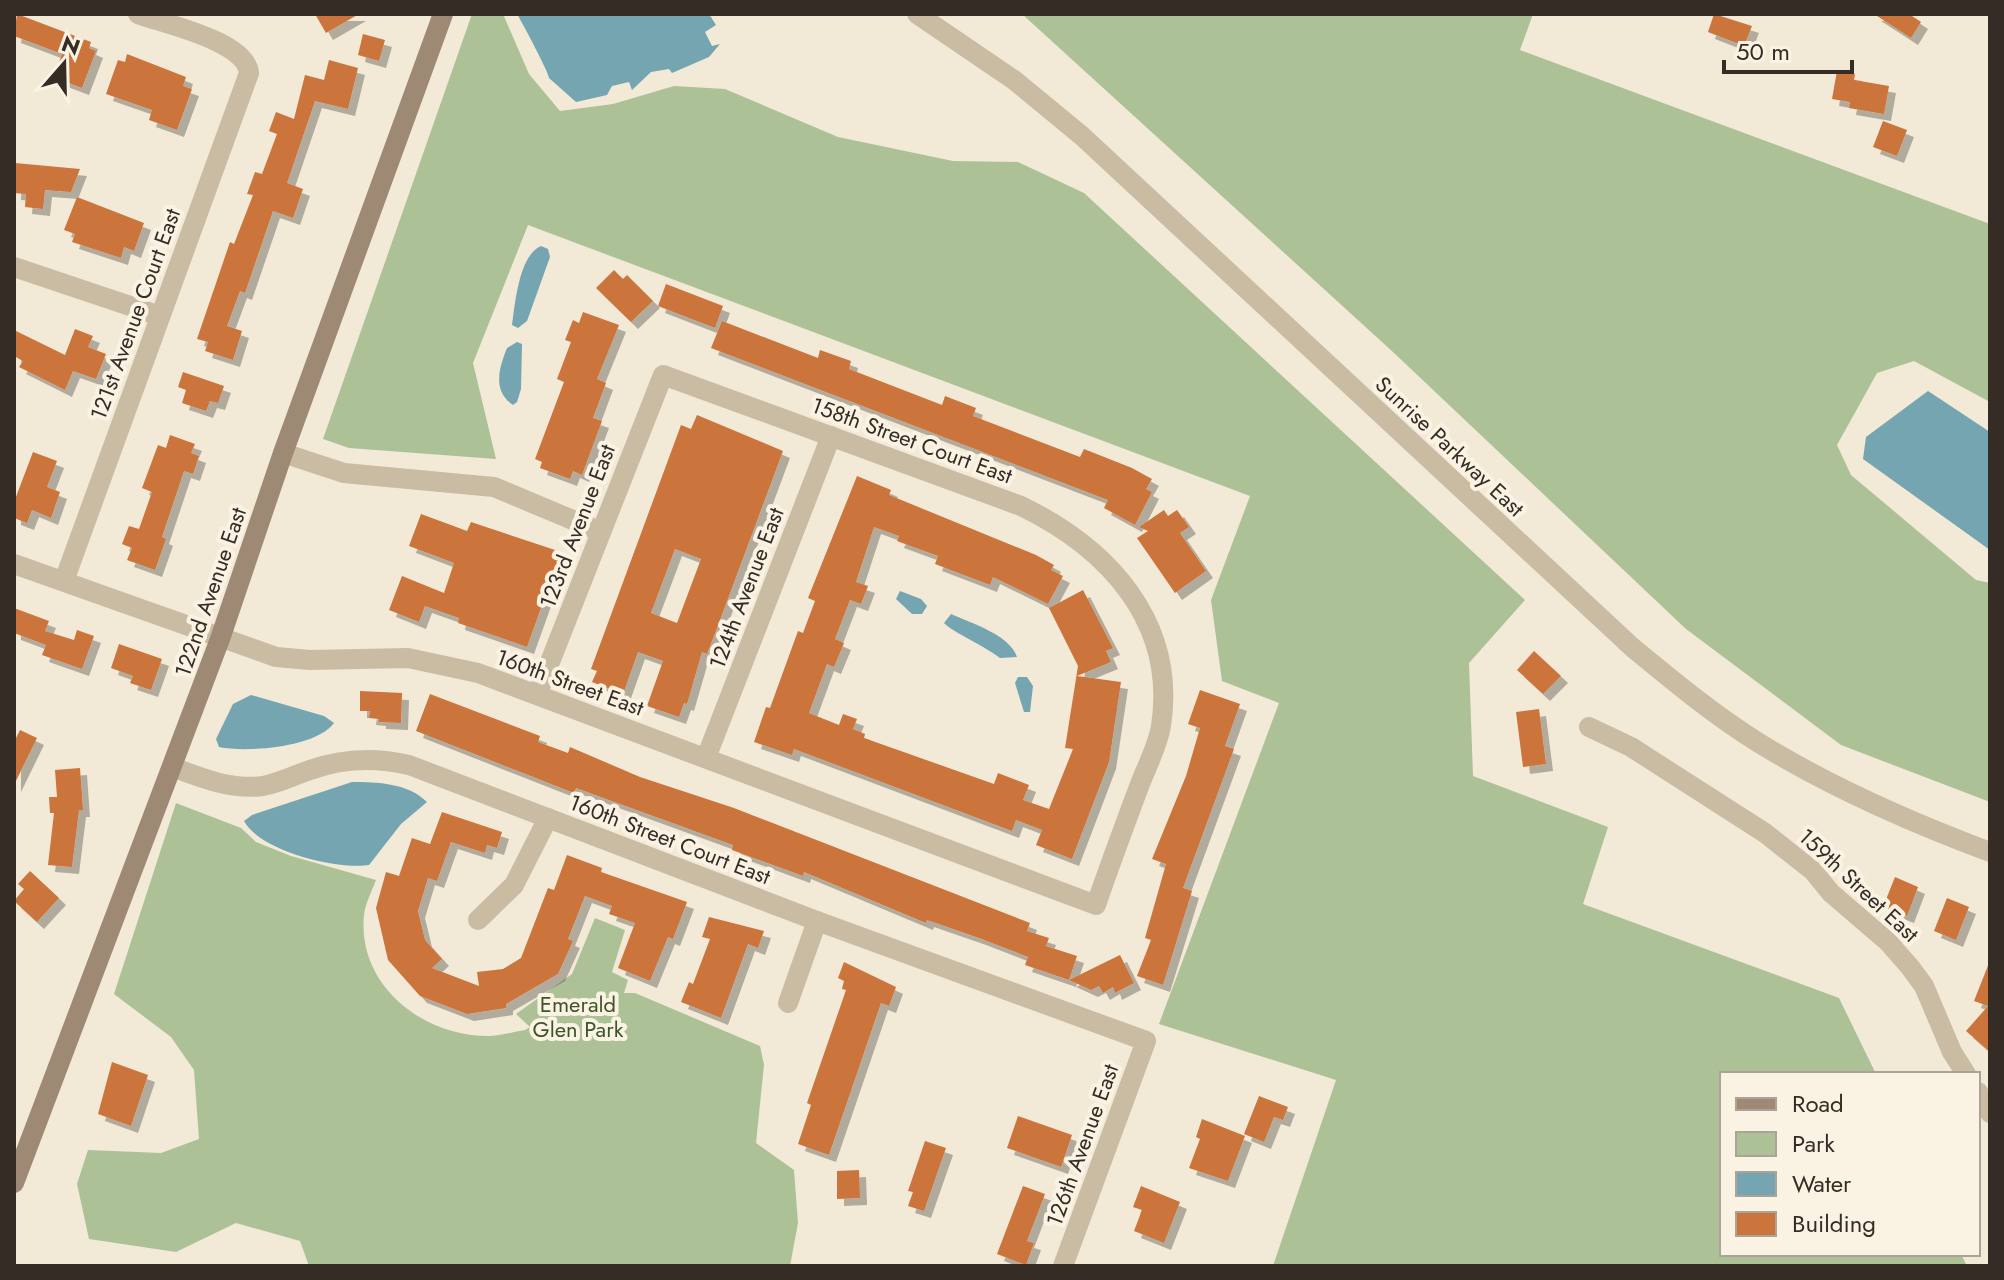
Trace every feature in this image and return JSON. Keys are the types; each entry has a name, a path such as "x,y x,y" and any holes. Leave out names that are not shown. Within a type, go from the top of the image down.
{"main road":[{"name":"122nd Avenue East","path":"14,1183 220,639 283,453 443,14"}],"street":[{"name":"121st Avenue Court East","path":"64,581 246,84 248,64 241,54 218,42 138,14"},
{"name":"Sunrise Parkway East","path":"917,14 1014,80 1082,136 1621,637 1675,683 1758,742 1816,776 1885,810 1990,852"},
{"path":"14,267 160,316"},
{"name":"158th Street Court East","path":"663,375 1048,519 1098,553 1124,584 1144,616 1156,647 1162,675 1160,729 1096,905"},
{"name":"123rd Avenue East","path":"537,695 663,375"},
{"name":"124th Avenue East","path":"706,758 831,436"},
{"path":"283,453 344,473 494,487 599,531"},
{"name":"160th Street East","path":"14,564 276,657 310,660 408,658 444,665 537,695 1096,905"},
{"name":"159th Street East","path":"1589,727 1631,747 1765,833 1804,863 1910,967 1924,986 1952,1052 1965,1072"},
{"name":"160th Street Court East","path":"172,767 219,784 264,786 339,762 386,759 1146,1041"},
{"path":"478,920 514,885 548,818"},
{"path":"788,1003 817,921"},
{"name":"126th Avenue East","path":"1063,1266 1146,1041"},
{"path":"1980,1096 1990,1113"}],"green space":[{"path":"472,14 503,14 529,74 560,111 613,104 674,86 725,89 838,137 953,161 1018,162 1084,193 1525,600 1469,663 1473,776 1608,827 1583,904 1839,998 1875,1072 1720,1072 1720,1256 1962,1256 1967,1266 1273,1266 1336,1080 1159,1024 1279,703 1222,681 1211,600 1250,496 528,225 473,363 496,459 349,448 323,439"},
{"path":"1022,14 1533,14 1520,50 1990,224 1990,402 1914,361 1877,373 1837,445 1851,475 1976,580 1990,583 1990,802 1841,745 1686,629 1393,352"},
{"name":"Emerald Glen Park","path":"176,803 241,828 256,842 291,856 376,880 364,915 365,940 371,963 383,984 399,1002 440,1027 463,1034 493,1036 530,1027 516,1014 572,974 595,918 625,930 612,972 628,980 624,993 635,993 760,1046 764,1065 756,1143 794,1170 798,1223 790,1266 309,1266 300,1241 236,1223 176,1252 89,1239 77,1184 88,1150 161,1153 199,1139 194,1070 171,1037 114,994"}],"water":[{"path":"517,14 709,14 716,25 705,32 712,46 720,44 709,57 672,73 669,69 651,72 632,90 629,82 612,86 607,95 576,102 549,78"},
{"path":"541,246 548,249 550,257 527,321 518,328 512,325 519,281 528,259"},
{"path":"517,342 522,344 521,389 513,405 502,393 499,379 507,348"},
{"path":"1928,391 1990,432 1990,550 1863,459 1866,437"},
{"path":"900,591 921,599 927,606 922,614 912,614 896,599"},
{"path":"951,614 998,636 1007,642 1017,657 1000,658 955,631 944,623"},
{"path":"1018,677 1027,677 1033,686 1030,712 1024,712 1015,683"},
{"path":"251,695 324,716 334,723 313,738 298,743 246,749 219,747 216,739 233,704"},
{"path":"352,782 402,787 427,802 401,824 369,865 338,864 300,856 266,841 244,821 252,815"}],"building":[{"path":"17,14 91,42 89,48 96,51 82,88 58,79 61,70 57,68 62,54 14,36"},
{"path":"315,14 359,14 326,33"},
{"path":"1714,14 1752,26 1744,46 1708,32"},
{"path":"1874,14 1909,14 1921,22 1911,38"},
{"path":"363,34 385,40 379,61 358,55"},
{"path":"127,54 186,77 183,86 192,89 177,130 149,120 152,110 106,94 118,60 125,62"},
{"path":"329,60 358,68 348,109 315,101 287,183 303,189 293,218 273,211 245,293 240,291 227,326 242,331 233,360 205,351 208,342 197,339 230,242 234,244 253,195 247,194 255,172 262,174 277,134 269,131 276,112 294,119 305,75 324,80"},
{"path":"1837,71 1855,74 1854,80 1889,86 1884,114 1849,108 1850,102 1832,99"},
{"path":"1883,121 1907,130 1897,156 1873,147"},
{"path":"15,163 80,169 71,192 45,190 43,209 25,207 26,194 14,193"},
{"path":"77,197 144,223 134,251 124,247 121,258 72,242 75,234 64,230"},
{"path":"614,270 623,279 627,275 653,301 631,322 596,288"},
{"path":"666,284 723,306 715,328 658,306"},
{"path":"583,312 619,325 597,379 606,383 593,418 602,421 582,475 573,471 570,479 540,468 542,462 535,459 564,382 557,379 571,342 565,340 573,320 579,323"},
{"path":"722,321 818,358 820,350 851,361 849,369 942,405 945,396 976,408 973,416 1080,457 1084,449 1132,468 1152,479 1146,489 1152,492 1135,525 1104,508 1108,500 711,348"},
{"path":"75,329 93,336 88,347 106,354 96,379 73,371 65,390 19,367 23,361 14,356 14,330 65,355"},
{"path":"183,372 224,386 218,403 210,401 206,411 182,403 186,390 178,387"},
{"path":"697,415 783,451 707,654 702,652 687,704 684,703 679,717 647,706 663,661 638,652 623,694 592,682 597,671 591,669 681,425 691,429","holes":["675,549 701,559 677,623 651,613"]},
{"path":"170,435 195,444 191,453 199,456 193,474 184,471 162,537 166,539 155,570 127,560 132,548 122,544 129,526 139,529 152,492 142,488 158,445 166,448"},
{"path":"33,452 57,461 47,487 60,492 51,518 32,510 27,523 14,518 14,502"},
{"path":"857,476 891,490 889,495 1036,555 1054,565 1051,570 1063,576 1048,604 993,577 990,585 935,564 938,556 897,541 899,536 874,527 856,582 868,586 861,604 850,600 835,639 844,643 834,667 827,664 809,713 839,725 843,714 857,719 853,729 865,734 864,738 994,784 998,773 1029,785 1023,800 1049,809 1073,749 1065,748 1078,666 1049,608 1083,590 1113,648 1106,651 1111,662 1077,676 1121,682 1109,762 1072,859 1036,845 1042,830 1016,820 1012,831 794,749 792,755 754,742 798,631 803,633 815,601 808,598"},
{"path":"1164,510 1168,516 1177,510 1189,527 1180,533 1206,571 1175,593 1137,538 1148,531 1139,527"},
{"path":"421,514 467,531 471,522 561,552 527,647 458,623 459,618 425,606 419,622 389,610 402,576 444,593 454,563 409,546"},
{"path":"14,608 49,621 45,631 74,640 77,630 94,636 82,669 42,655 46,645 14,633"},
{"path":"119,644 162,659 151,690 130,683 133,676 111,668"},
{"path":"1534,651 1561,676 1543,694 1517,670"},
{"path":"1200,690 1240,704 1225,746 1234,749 1183,888 1192,891 1163,985 1137,976 1151,940 1145,938 1166,864 1152,859 1186,776 1200,728 1188,724"},
{"path":"360,691 402,693 401,723 379,722 379,719 369,718 370,711 360,711"},
{"path":"430,694 540,736 538,742 568,753 570,747 640,777 734,808 1030,923 1027,931 1049,938 1046,946 1077,956 1069,980 1025,965 1028,957 979,938 927,920 926,923 804,872 803,876 732,850 733,845 576,788 574,793 416,731"},
{"path":"1539,709 1546,764 1523,767 1516,712"},
{"path":"20,730 37,738 14,785 14,742"},
{"path":"80,768 83,810 79,810 72,867 48,865 54,813 50,813 49,797 57,797 55,770"},
{"path":"442,812 502,832 497,848 487,845 485,853 451,842 437,881 428,878 418,911 425,940 442,959 432,968 479,986 477,972 503,969 521,958 548,888 554,890 567,855 602,868 601,872 687,902 673,939 668,937 650,981 618,968 635,923 609,914 612,906 585,896 568,939 573,941 558,974 506,1004 506,1008 467,1014 420,996 388,960 376,908 386,872 399,876 412,838 430,844"},
{"path":"30,871 59,898 37,922 14,901 24,889 18,884"},
{"path":"1895,877 1918,887 1907,916 1883,907"},
{"path":"1947,898 1969,907 1956,940 1934,931"},
{"path":"709,917 764,931 758,948 748,944 721,1018 681,1002 689,982 693,984 710,939 702,937"},
{"path":"1120,955 1134,983 1115,993 1113,987 1103,993 1099,986 1091,990 1069,980"},
{"path":"844,962 896,987 889,1006 881,1003 829,1155 798,1144 811,1105 807,1103 846,990 842,989 844,981 838,978"},
{"path":"1989,963 1990,1052 1966,1031 1988,1006 1974,1001"},
{"path":"112,1062 148,1075 131,1126 98,1114"},
{"path":"1259,1096 1288,1107 1283,1120 1274,1117 1264,1142 1244,1134"},
{"path":"1018,1116 1072,1135 1061,1167 1007,1148"},
{"path":"1202,1119 1245,1136 1228,1181 1189,1168 1200,1139 1196,1137"},
{"path":"925,1141 946,1148 924,1211 908,1206 913,1192 908,1191"},
{"path":"859,1170 860,1198 837,1199 837,1171"},
{"path":"1023,1186 1045,1194 1027,1241 1034,1243 1026,1265 997,1254"},
{"path":"1141,1186 1180,1202 1164,1243 1134,1231 1142,1210 1133,1207"}]}
